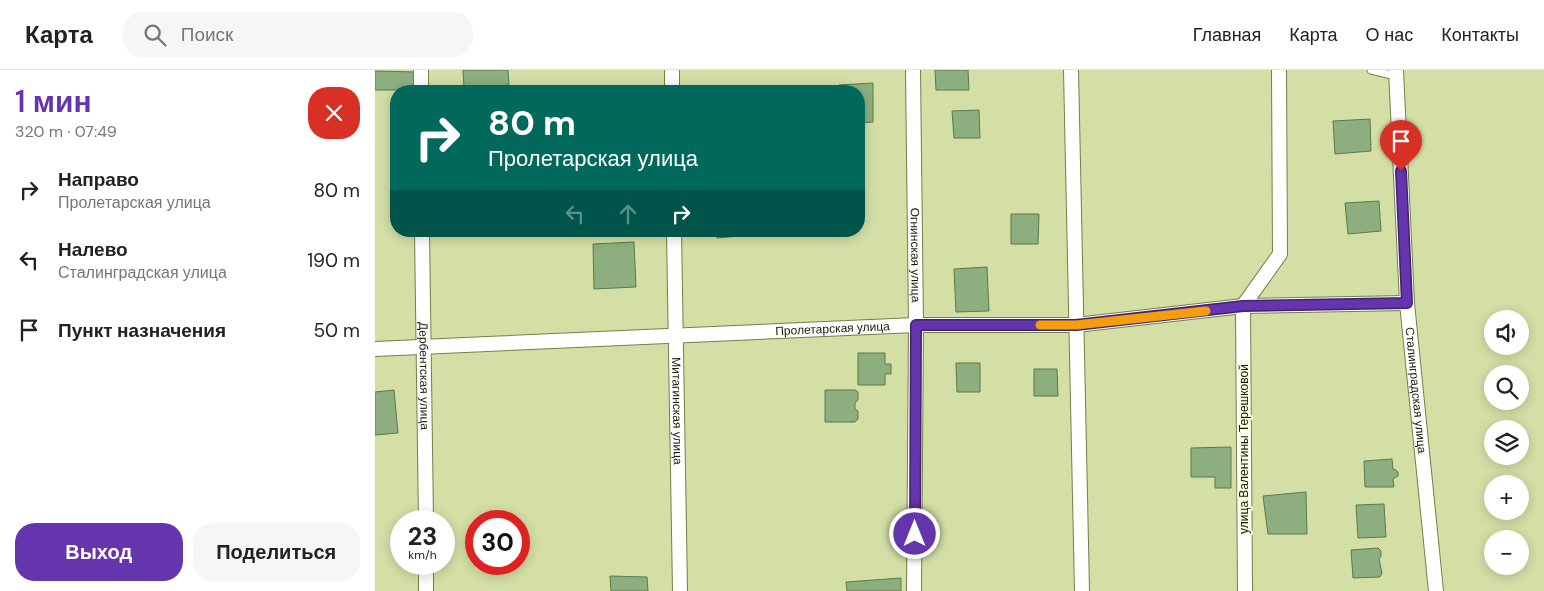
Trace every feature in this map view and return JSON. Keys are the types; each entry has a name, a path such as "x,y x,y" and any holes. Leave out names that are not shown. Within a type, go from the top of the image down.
{"street":[{"path":"421,70 421,85"},
{"path":"672,70 672,85"},
{"name":"Огнинская улица","path":"913,70 916,325 914,591"},
{"path":"1071,70 1082,591"},
{"path":"1243,306 1280,254 1279,70"},
{"name":"Сталинградская улица","path":"1396,73 1407,303 1436,591"},
{"name":"Дербентская улица","path":"422,237 425,510"},
{"name":"Митагинская улица","path":"674,237 679,591"},
{"name":"Пролетарская улица","path":"375,349 916,325 1076,325 1243,306 1407,303"},
{"name":"улица Валентины Терешковой","path":"1243,306 1245,591"},
{"path":"426,575 426,591"}],"lane":[{"path":"1371,70 1396,73"}],"building":[{"path":"463,70 508,70 509,85 464,85"},
{"path":"935,70 968,70 969,90 936,90"},
{"path":"375,71 415,72 416,85 390,85 390,90 375,90"},
{"path":"873,83 873,122 865,123 865,85 839,85"},
{"path":"979,110 980,138 954,138 952,111"},
{"path":"1370,119 1371,151 1335,154 1333,121"},
{"path":"1379,201 1381,231 1348,234 1345,203"},
{"path":"1011,214 1039,214 1038,244 1011,244"},
{"path":"634,242 636,287 594,289 593,244"},
{"path":"987,267 989,311 956,312 954,269"},
{"path":"858,353 885,353 885,364 891,364 891,374 885,374 885,385 858,385"},
{"path":"956,363 980,363 980,392 957,392"},
{"path":"1034,369 1057,369 1058,396 1034,396"},
{"path":"394,390 398,433 375,435 375,392"},
{"path":"825,390 855,390 858,392 855,409 858,411 858,419 855,422 825,422"},
{"path":"1231,447 1231,488 1215,488 1215,477 1191,477 1191,448"},
{"path":"1392,459 1393,469 1398,472 1398,476 1393,479 1394,487 1365,487 1364,461"},
{"path":"1306,492 1307,534 1268,534 1263,496"},
{"path":"1384,504 1386,537 1358,538 1356,505"},
{"path":"1378,548 1381,551 1379,559 1382,573 1380,577 1353,578 1351,550"},
{"path":"610,576 647,577 648,591 611,591"},
{"path":"901,578 901,591 847,591 846,582"}],"slow traffic":[{"path":"1040,325 1076,325 1206,311"}],"route":[{"path":"915,534 916,325 1076,325 1243,306 1407,303 1401,171"}]}
